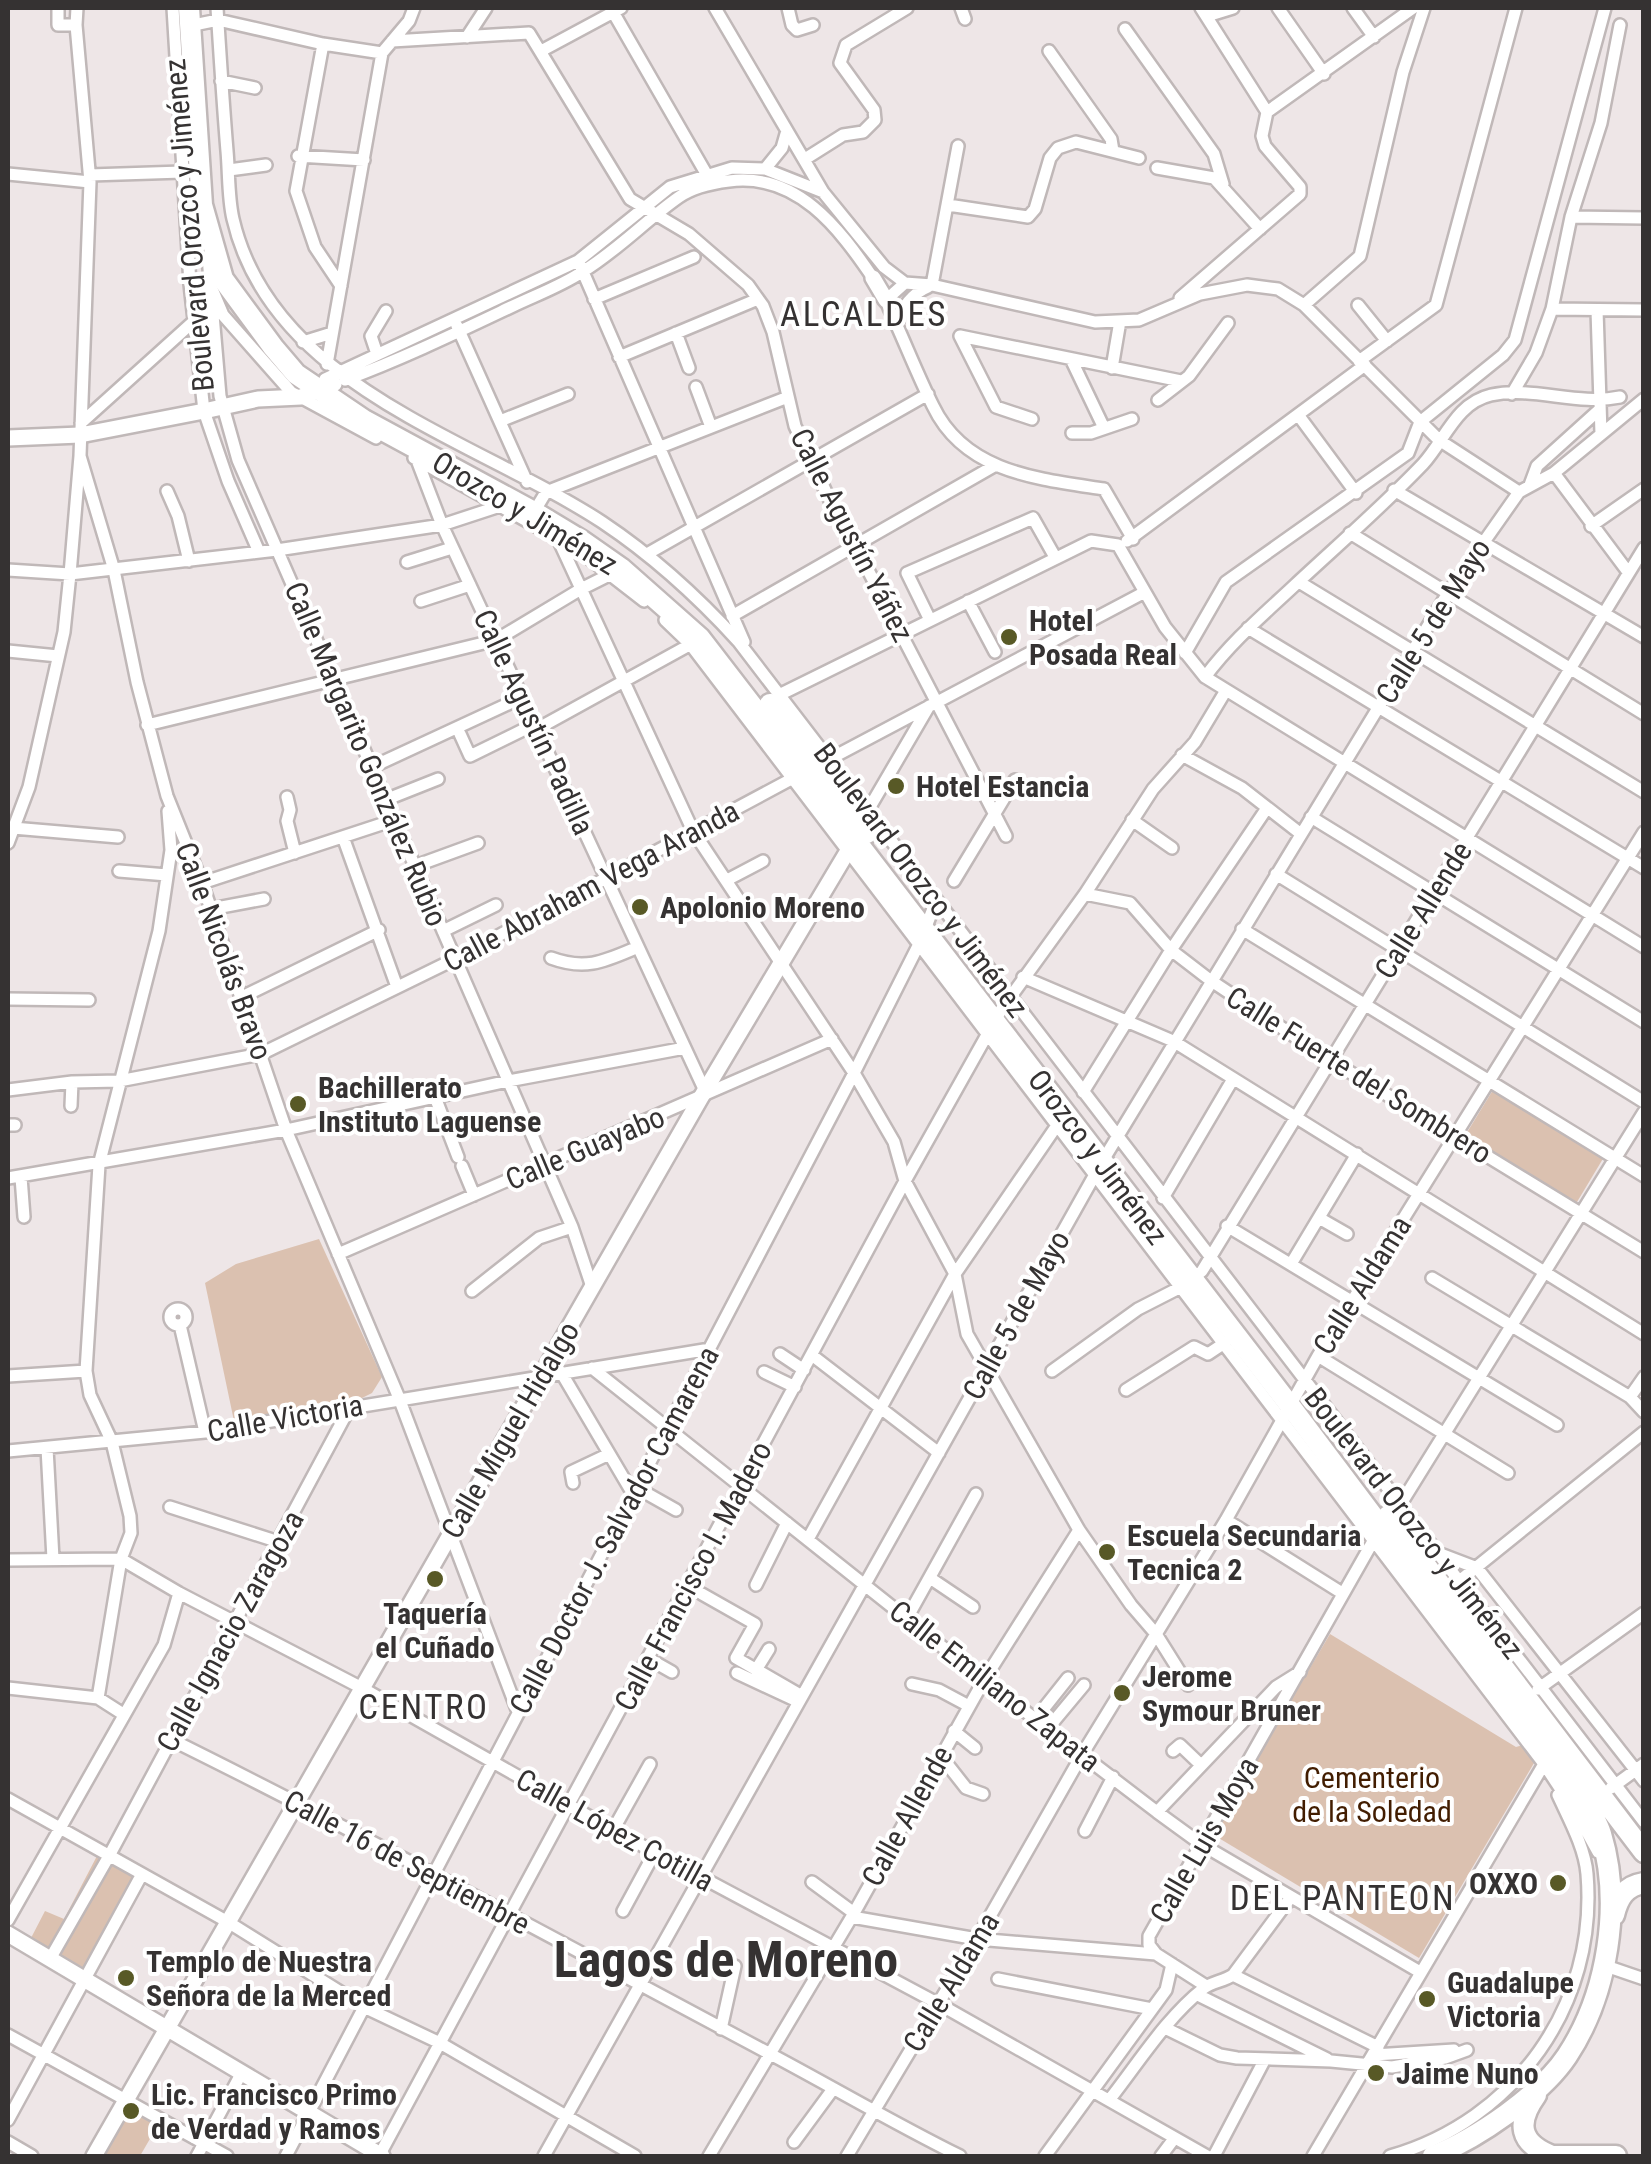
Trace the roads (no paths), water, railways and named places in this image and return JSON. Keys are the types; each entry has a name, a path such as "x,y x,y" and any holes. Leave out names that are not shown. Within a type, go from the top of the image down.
{"highway":[{"name":"Orozco y Jiménez","path":"202,15 202,205 223,280 272,348 296,374 318,384 364,420 540,502 631,562 712,632 810,769"},
{"name":"Orozco y Jiménez","path":"202,15 210,160 219,230 236,280 269,328 318,384"},
{"name":"Orozco y Jiménez","path":"540,502 695,641 746,692 810,769 1387,1523 1590,1804"},
{"name":"Orozco y Jiménez","path":"998,1015 1062,1118 1106,1156"},
{"name":"Orozco y Jiménez","path":"1387,1523 1534,1693 1590,1804"},
{"path":"1590,1804 1644,1852"},
{"path":"1590,1804 1608,1866 1608,1936"},
{"path":"1616,2156 1551,2156 1535,2150 1523,2131 1529,2105 1567,2056 1585,2020 1598,1987 1619,1898 1626,1890 1644,1883"},
{"path":"1433,2156 1477,2133 1546,2082"}],"street":[{"path":"58,8 58,25 76,26"},
{"path":"8,843 29,786 58,656 80,456 90,179 76,26 78,8"},
{"name":"Boulevard Orozco y Jiménez","path":"173,8 193,322 204,412 259,552"},
{"path":"318,384 332,333 382,53 409,22 414,8"},
{"path":"467,37 486,8"},
{"path":"715,8 823,192 884,267 905,284 932,285 1095,322 1139,320 1200,294 1246,285 1278,289 1304,305 1439,440 1524,489 1554,473 1644,399"},
{"path":"788,8 797,30 813,25"},
{"path":"804,159 843,135 863,132 875,120 874,110 840,64 840,54 846,44 907,8"},
{"path":"1170,307 1300,194 1300,187 1265,146 1262,136 1267,112 1204,12 1233,8"},
{"path":"1278,8 1324,74"},
{"path":"1353,8 1374,37"},
{"path":"1267,112 1413,8"},
{"path":"1304,305 1360,256 1402,72 1424,8"},
{"path":"779,694 1091,541 1118,545 1133,539 1300,416 1387,341 1436,305 1516,8"},
{"path":"1185,653 1226,582 1356,493 1408,452 1420,422 1502,355 1520,330 1605,8"},
{"path":"540,51 617,10 710,179"},
{"path":"202,15 323,44 382,53"},
{"name":"Boulevard Orozco y Jiménez","path":"202,15 222,81 232,218 265,294 290,330 304,342 318,384 527,482 540,502 598,520 653,551 701,600 779,694 810,769 998,1015 1083,1092 1106,1156 1163,1198 1196,1274 1387,1523 1435,1552 1534,1693"},
{"path":"1512,394 1536,353 1552,309 1571,217 1601,123 1620,24"},
{"path":"1125,29 1214,154 1223,184"},
{"path":"392,41 529,33 630,199 648,213"},
{"path":"323,44 299,156 296,191 315,247 340,286"},
{"path":"1049,52 1111,138 1113,152"},
{"path":"222,81 255,88"},
{"path":"765,169 782,148 786,134"},
{"path":"948,205 1028,218 1035,209 1050,158 1058,148 1076,142 1139,158"},
{"path":"932,285 958,146"},
{"path":"299,156 364,160"},
{"path":"228,170 266,165"},
{"path":"8,438 204,412 223,404 318,384 580,267 648,213 732,168 765,169 823,192"},
{"path":"1157,168 1214,178 1260,229"},
{"path":"8,174 90,179 182,172"},
{"path":"710,179 767,182 808,201 841,234 873,278 934,410 958,443 994,466 1036,478 1104,489 1133,539"},
{"name":"Calle Margarito González Rubio","path":"202,205 223,404 238,460 572,1227 592,1287"},
{"name":"Calle Agustín Yáñez","path":"648,213 688,234 748,285 758,299 773,332 794,426 848,538 902,634 933,704 1006,836"},
{"path":"1571,217 1643,218 1644,232"},
{"path":"594,299 694,258"},
{"path":"580,267 749,655"},
{"path":"886,300 905,284"},
{"path":"897,324 916,292 932,285"},
{"path":"212,289 223,315 318,384"},
{"path":"619,356 758,299"},
{"path":"1358,305 1387,341"},
{"path":"1552,309 1644,310"},
{"path":"1597,310 1601,434"},
{"path":"378,354 371,336 386,311"},
{"path":"1112,368 1120,321"},
{"path":"80,428 193,322"},
{"path":"1158,400 1189,376 1228,323"},
{"path":"318,384 378,354 457,325"},
{"path":"457,325 527,482"},
{"path":"304,342 332,333"},
{"path":"676,333 690,368"},
{"path":"1032,419 996,408 960,336 1181,381"},
{"path":"1071,360 1104,428"},
{"name":"Orozco y Jiménez","path":"318,384 417,460 616,571"},
{"path":"696,388 712,428"},
{"path":"500,421 568,394"},
{"path":"653,551 928,394"},
{"path":"1205,677 1248,628 1425,462 1459,413 1472,403 1490,395 1512,394 1599,406 1620,397"},
{"path":"540,502 659,448 788,397"},
{"name":"Calle 5 de Mayo","path":"544,2156 1106,1156 1210,980 1482,540 1524,489 1537,466 1599,406"},
{"path":"1300,416 1356,493"},
{"path":"1072,433 1091,433 1132,420"},
{"name":"Calle Nicolás Bravo","path":"80,456 114,570 147,725 167,796 202,883 286,1130 400,1398 518,1712"},
{"name":"Calle Agustín Padilla","path":"417,460 452,548 638,947 702,1095"},
{"path":"732,616 994,466"},
{"path":"1554,473 1628,572"},
{"path":"1591,526 1644,489"},
{"path":"166,490 178,516 189,561"},
{"path":"1394,490 1644,637"},
{"path":"8,570 70,574 277,550 442,525 500,506"},
{"path":"930,620 907,573 1033,518 1055,557"},
{"path":"1350,532 1644,714"},
{"path":"558,538 693,831 854,1073 894,1142 905,1181 955,1274 967,1334 1078,1530 1131,1606 1156,1634 1188,1684"},
{"path":"1118,545 1164,628 1205,677 1644,946"},
{"path":"407,562 452,548"},
{"name":"Calle Allende","path":"1196,1274 1644,548"},
{"path":"147,725 496,640 616,571"},
{"path":"1299,582 1644,792"},
{"path":"421,601 470,585"},
{"name":"Calle Abraham Vega Aranda","path":"8,1090 72,1082 119,1082 261,1054 455,959 1145,592"},
{"path":"968,602 994,652"},
{"path":"1248,628 1644,868"},
{"path":"460,734 470,756 536,726 695,641"},
{"path":"8,651 58,656"},
{"name":"Calle Francisco I. Madero","path":"380,2156 998,1015 1132,820 1195,742 1225,692"},
{"path":"372,767 522,697"},
{"name":"Calle Miguel Hidalgo","path":"94,2156 702,1095 933,704"},
{"path":"1182,755 1242,788 1301,834"},
{"path":"385,800 438,778"},
{"path":"954,881 1014,780"},
{"path":"98,1698 121,1558 130,1533 130,1516 112,1442 90,1395 86,1371 100,1165 160,931 171,850 167,796"},
{"path":"287,797 294,853"},
{"path":"1083,1092 1171,950 1268,808"},
{"path":"1311,817 1644,1022"},
{"path":"202,883 394,820"},
{"path":"1132,820 1172,848"},
{"path":"13,828 118,837"},
{"name":"Calle Aldama","path":"846,2156 939,2004 1083,1753 1226,1520 1318,1356 1644,832"},
{"path":"343,837 398,988"},
{"path":"415,866 478,843"},
{"path":"171,850 186,844"},
{"path":"727,880 763,861"},
{"path":"119,871 168,875"},
{"path":"1276,874 1644,1102"},
{"name":"Calle Fuerte del Sombrero","path":"1084,894 1130,902 1171,950 1210,980 1330,1060 1644,1252"},
{"path":"211,910 264,899"},
{"path":"442,931 496,905"},
{"name":"Calle Doctor J. Salvador Camarena","path":"286,2156 710,1350 928,922"},
{"path":"1242,929 1644,1176"},
{"path":"242,997 379,930"},
{"path":"551,958 573,966 603,962 638,947"},
{"path":"1022,977 1173,1042 1644,1334"},
{"path":"8,999 88,1000"},
{"name":"Calle Guayabo","path":"338,1254 832,1039"},
{"path":"24,1217 14,1178 286,1130 508,1081 684,1048"},
{"path":"1163,1198 1232,1079"},
{"path":"71,1106 72,1082"},
{"path":"435,1097 474,1195"},
{"name":"Calle Luis Moya","path":"1156,1954 1149,1945 1149,1936 1302,1671 1342,1593 1446,1435 1644,1112"},
{"path":"808,1540 955,1274 1062,1118"},
{"path":"1291,1264 1356,1154"},
{"path":"1319,1218 1348,1234"},
{"path":"1227,1226 1556,1426"},
{"path":"472,1292 539,1238 572,1227"},
{"path":"1052,1372 1138,1309 1196,1274"},
{"name":"Orozco y Jiménez","path":"1196,1274 1226,1342 1294,1401"},
{"path":"1432,1278 1630,1398 1644,1412"},
{"path":"180,1325 205,1432"},
{"path":"1126,1390 1194,1348 1208,1354 1226,1342"},
{"name":"Calle Victoria","path":"8,1451 205,1432 710,1350"},
{"path":"780,1354 804,1370"},
{"path":"812,1356 939,1452"},
{"path":"1318,1356 1508,1473"},
{"name":"Calle Emiliano Zapata","path":"592,1368 984,1680 1157,1812 1201,1844 1420,1972"},
{"path":"8,1376 86,1371"},
{"path":"562,1372 607,1455 635,1491 676,1510"},
{"path":"764,1372 796,1387"},
{"path":"1630,1398 1644,1377"},
{"name":"Calle Ignacio Zaragoza","path":"50,1959 350,1406"},
{"path":"1458,1582 1644,1432"},
{"path":"47,1448 53,1560"},
{"path":"573,1483 571,1472 607,1455"},
{"path":"907,1618 976,1494"},
{"path":"170,1507 279,1542"},
{"path":"1226,1520 1342,1593"},
{"name":"Orozco y Jiménez","path":"1387,1523 1544,1764 1590,1804"},
{"path":"756,1585 787,1524"},
{"name":"Calle Allende","path":"709,2156 853,1915 984,1680 1078,1530"},
{"path":"1435,1552 1477,1568 1558,1675 1640,1772 1590,1804"},
{"path":"8,1560 121,1558"},
{"name":"Calle López Cotilla","path":"121,1558 1110,2098 1172,2140 1210,2156"},
{"path":"930,1578 972,1607"},
{"path":"8,1920 164,1645 179,1593"},
{"path":"702,1594 755,1624 736,1658 801,1699"},
{"path":"1534,1693 1644,1612"},
{"path":"756,1670 768,1649"},
{"path":"648,1659 672,1672"},
{"path":"1157,1812 1276,1688 1302,1671"},
{"path":"736,1674 801,1699"},
{"path":"1037,1717 1068,1678"},
{"path":"912,1684 939,1690 969,1706"},
{"path":"1049,1727 1084,1685"},
{"path":"8,1688 98,1698 123,1714"},
{"path":"954,1731 975,1748"},
{"name":"Calle 16 de Septiembre","path":"170,1739 297,1802 960,2156"},
{"path":"1173,1751 1180,1744 1201,1764"},
{"path":"940,1755 966,1788 982,1794"},
{"path":"613,1830 650,1764"},
{"path":"1312,2156 1544,1764"},
{"path":"1085,1831 1113,1778"},
{"path":"8,1799 228,1922 366,2008 440,2043 635,2156"},
{"path":"1590,1804 1644,1822"},
{"path":"1390,2156 1424,2147 1472,2119 1513,2085 1559,2022 1580,1968 1590,1804"},
{"path":"623,1911 655,1852"},
{"path":"8,2120 142,1874"},
{"path":"812,1882 853,1915 977,1939 1156,1954 1202,1991 1330,2061"},
{"path":"1110,2098 1165,2028 1202,1991 1233,1975 1291,1898"},
{"path":"8,1934 380,2156"},
{"name":"Calle Luis Moya","path":"1045,2156 1166,1990 1172,1964"},
{"path":"1603,1964 1644,1979"},
{"path":"722,2029 735,1966"},
{"path":"1233,1975 1392,2067 1470,2050"},
{"path":"998,1979 1152,2009"},
{"path":"1165,2028 1220,2055 1330,2061 1373,2056"},
{"path":"8,2035 227,2156"},
{"path":"1210,2156 1265,2060"},
{"path":"197,2156 241,2074"},
{"path":"794,2142 832,2089"},
{"path":"1161,2156 1172,2140"},
{"path":"8,2142 32,2156"}],"place":[{"name":"Hotel Posada Real","path":"1009,637"},
{"name":"Hotel Estancia","path":"896,786"},
{"name":"Apolonio Moreno","path":"640,907"},
{"name":"Bachillerato Instituto Laguense","path":"298,1104"},
{"name":"Escuela Secundaria Tecnica 2","path":"1107,1552"},
{"name":"Taquería el Cuñado","path":"435,1579"},
{"name":"Jerome Symour Bruner","path":"1122,1693"},
{"name":"OXXO","path":"1558,1883"},
{"name":"Templo de Nuestra Señora de la Merced","path":"126,1978"},
{"name":"Guadalupe Victoria","path":"1427,1999"},
{"name":"Jaime Nuno","path":"1376,2073"},
{"name":"Lic. Francisco Primo de Verdad y Ramos","path":"131,2111"}],"district":[{"name":"ALCALDES","path":"864,314"},
{"name":"CENTRO","path":"424,1707"},
{"name":"DEL PANTEON","path":"1343,1898"},
{"name":"Lagos de Moreno","path":"726,1960"}],"park label":[{"name":"Cementerio de la Soledad","path":"1372,1794"}]}
